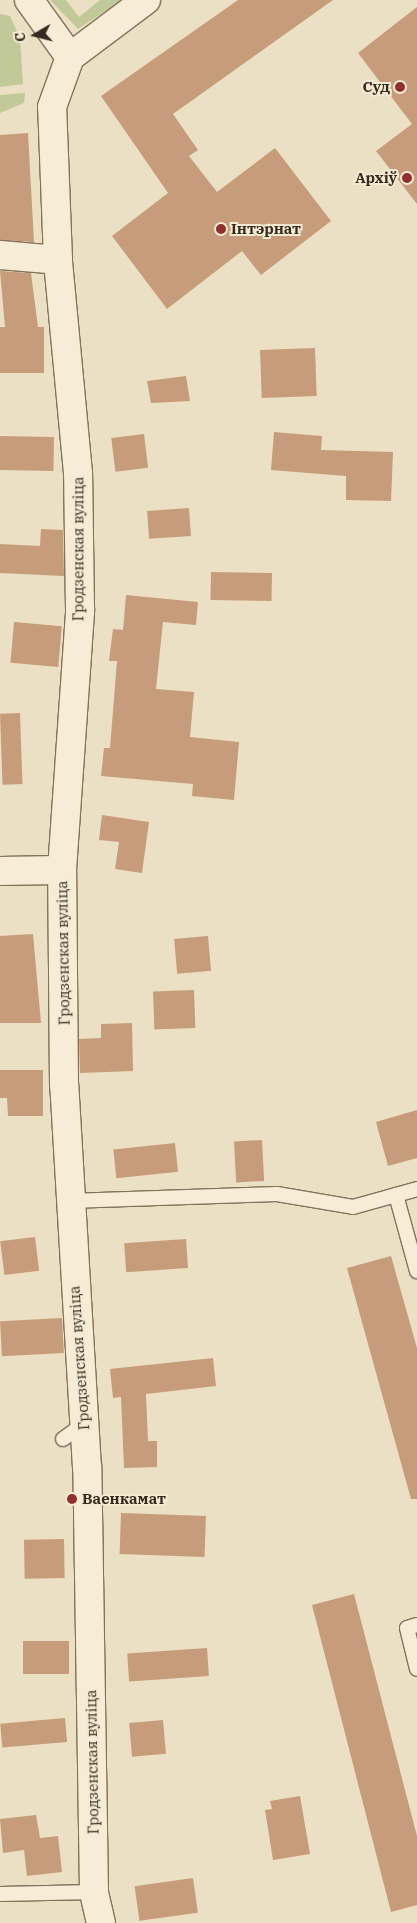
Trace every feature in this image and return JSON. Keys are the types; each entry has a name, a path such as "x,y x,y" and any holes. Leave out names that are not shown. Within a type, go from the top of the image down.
{"street":[{"path":"29,0 70,57 146,0"},
{"name":"Гродзенская вуліца","path":"70,57 52,107 58,260 78,473 80,610 62,870 74,1431 94,1892 101,1923"},
{"path":"0,255 58,260"},
{"path":"0,871 62,870"}],"lane":[{"path":"69,1201 276,1194 353,1207 417,1189"},
{"path":"396,1195 417,1271"},
{"path":"417,1625 407,1628 417,1669"},
{"path":"0,1894 94,1892"}],"green space":[{"path":"50,0 66,0 79,17 100,0 122,0 78,29"},
{"path":"0,14 10,16 20,38 23,84 0,87"},
{"path":"25,93 24,103 0,113 0,95"}],"building":[{"path":"238,0 333,0 173,114 198,150 189,156 217,192 275,148 331,221 261,275 242,251 167,309 112,236 168,193 101,96"},
{"name":"Суд","path":"417,7 417,204 376,151 412,124 358,53"},
{"path":"28,133 34,242 0,240 0,135"},
{"path":"0,271 31,273 38,327 44,327 44,373 0,373 0,327 5,327"},
{"path":"315,348 317,396 262,398 260,350"},
{"path":"186,376 190,401 151,403 147,381"},
{"path":"274,432 322,436 321,450 393,452 391,501 346,500 346,476 271,470"},
{"path":"144,434 148,468 115,472 111,438"},
{"path":"0,436 54,437 53,471 0,470"},
{"path":"189,508 191,536 149,539 147,511"},
{"path":"41,529 63,530 64,576 0,573 0,544 40,546"},
{"path":"211,572 272,573 272,601 211,600"},
{"path":"126,595 198,602 196,625 163,622 156,689 194,692 190,737 239,742 234,800 192,796 193,784 101,776 104,748 110,748 117,661 109,661 113,629 123,630"},
{"path":"14,622 62,626 58,667 10,663"},
{"path":"20,713 22,784 2,785 0,714"},
{"path":"102,815 149,822 142,873 115,869 119,842 99,840"},
{"path":"33,934 41,1023 0,1023 0,936"},
{"path":"208,936 211,971 177,974 174,939"},
{"path":"194,990 195,1028 154,1029 153,991"},
{"path":"132,1023 133,1071 80,1073 79,1039 101,1038 101,1024"},
{"path":"0,1070 43,1070 43,1116 8,1116 7,1098 0,1098"},
{"path":"417,1110 417,1158 388,1166 376,1122"},
{"path":"262,1140 264,1181 236,1182 234,1141"},
{"path":"175,1143 178,1172 116,1178 113,1149"},
{"path":"35,1237 39,1271 4,1275 0,1241"},
{"path":"186,1239 188,1268 126,1272 124,1243"},
{"path":"391,1256 417,1348 417,1499 411,1499 347,1268"},
{"path":"62,1318 64,1353 2,1356 0,1321"},
{"path":"213,1358 216,1386 146,1394 148,1441 157,1441 157,1467 124,1468 121,1397 113,1398 110,1369"},
{"path":"121,1513 206,1516 205,1557 120,1554"},
{"path":"64,1539 65,1578 25,1579 24,1540"},
{"path":"354,1594 417,1836 417,1905 391,1912 312,1605"},
{"path":"23,1641 69,1641 69,1674 23,1674"},
{"path":"207,1648 209,1676 129,1682 127,1654"},
{"path":"65,1718 67,1742 2,1748 0,1724"},
{"path":"163,1720 166,1754 132,1757 129,1723"},
{"path":"300,1796 310,1854 273,1860 265,1810 272,1809 270,1801"},
{"path":"36,1815 40,1838 58,1836 62,1872 27,1876 24,1850 3,1853 0,1819"},
{"path":"193,1878 198,1913 139,1921 135,1886"}],"place":[{"name":"Суд","path":"400,87"},
{"name":"Архіў","path":"407,178"},
{"name":"Інтэрнат","path":"221,229"},
{"name":"Ваенкамат","path":"72,1499"}]}
